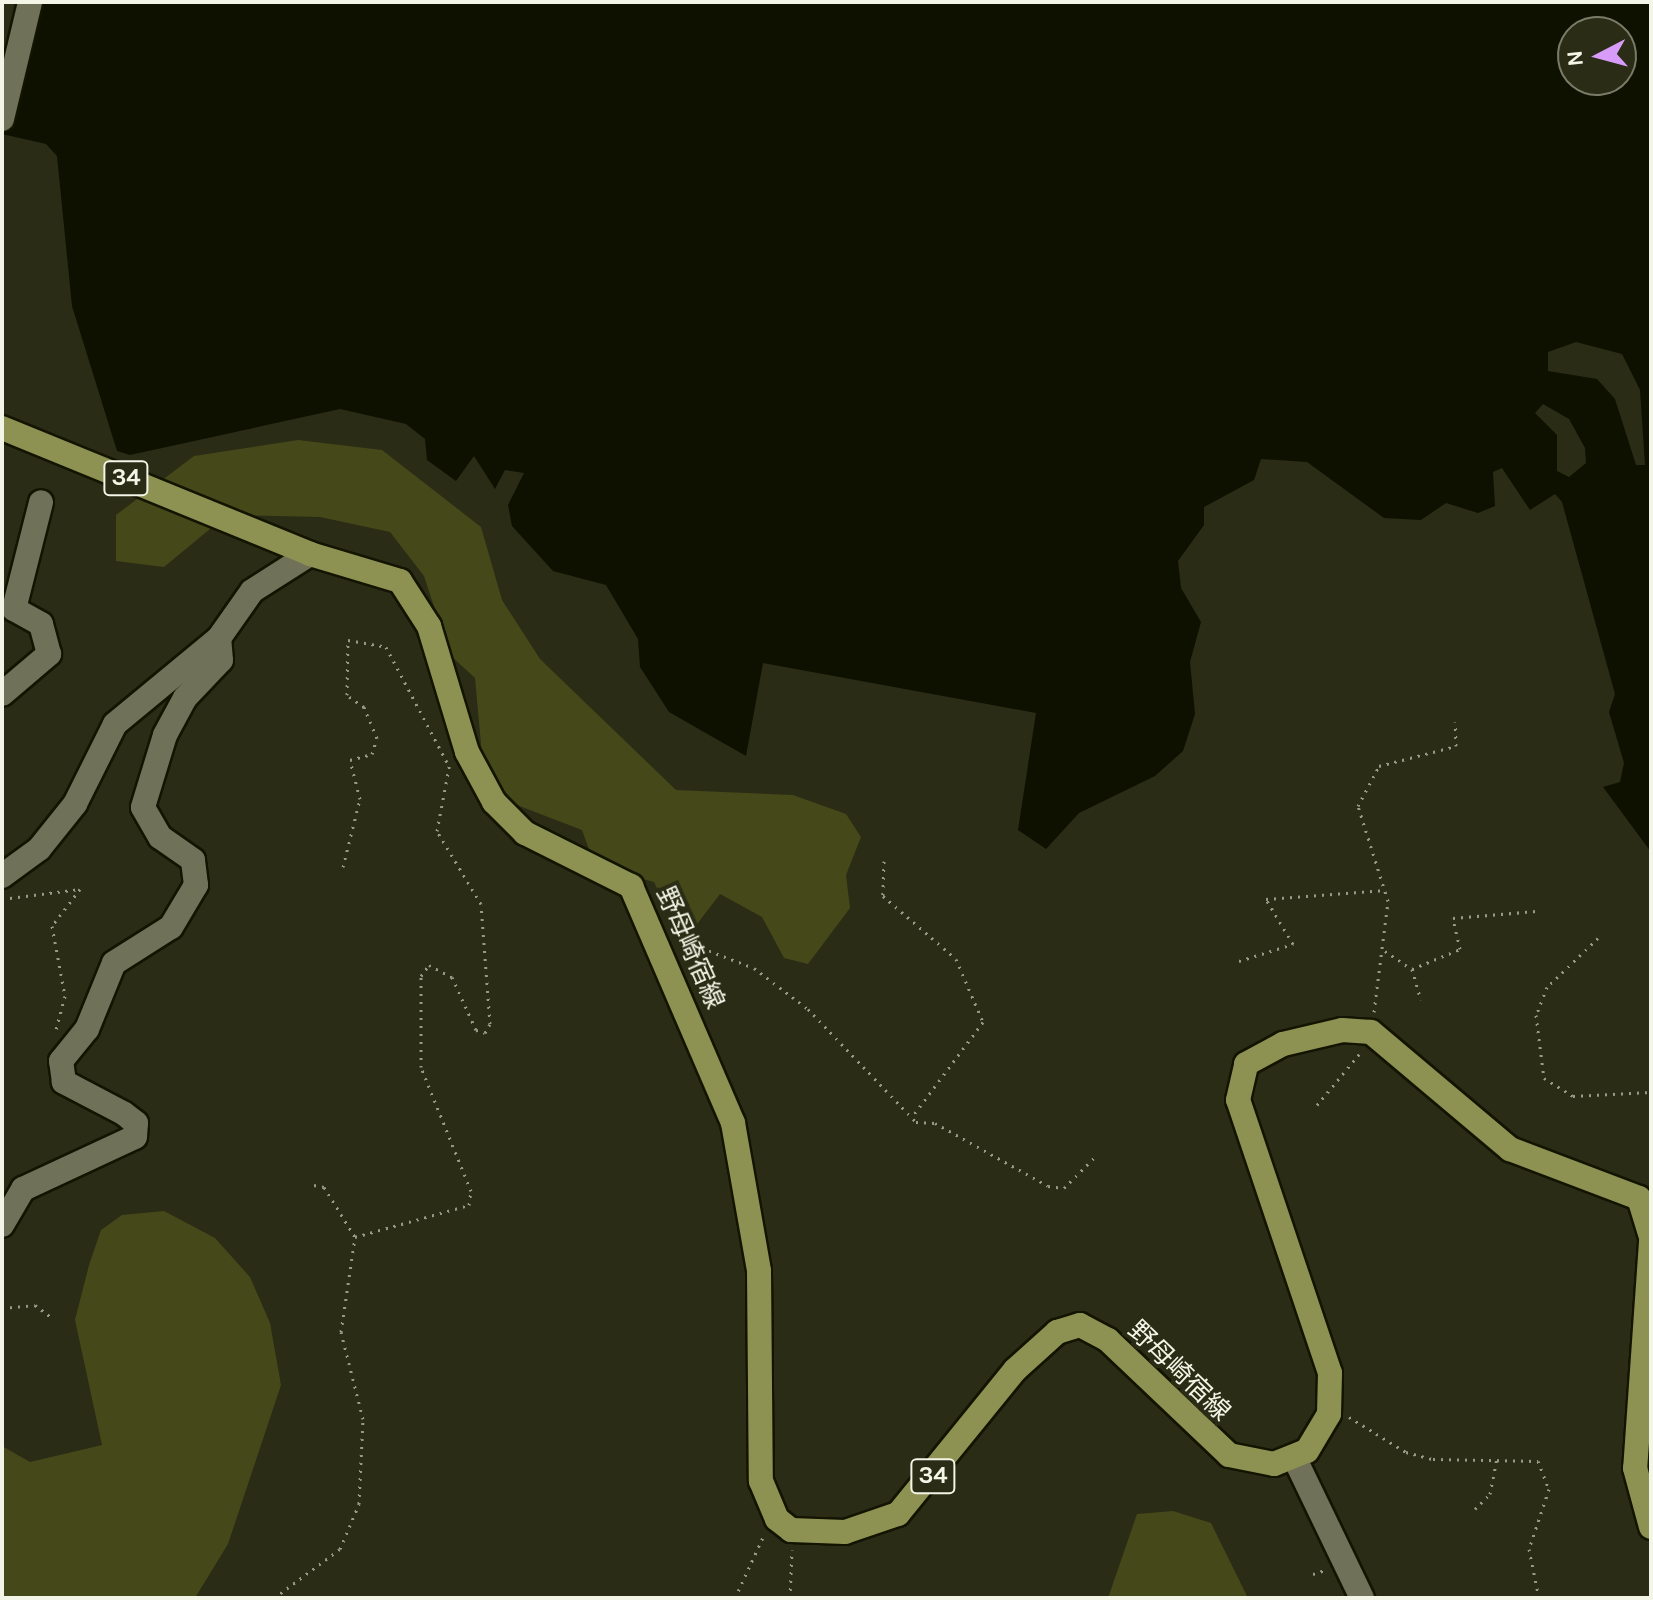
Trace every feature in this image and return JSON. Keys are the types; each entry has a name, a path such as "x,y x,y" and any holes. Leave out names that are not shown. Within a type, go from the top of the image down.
{"main road":[{"name":"野母崎宿線","path":"2,428 251,527 310,554 400,581 414,595 458,758 516,826 636,894 733,1123 759,1271 761,1481 785,1525 845,1532 898,1514 1015,1370 1057,1332 1080,1325 1108,1340 1229,1455 1259,1464 1296,1461"},
{"path":"1296,1461 1329,1414 1330,1373 1308,1295 1242,1121 1238,1086 1257,1053 1342,1030 1373,1033 1510,1149 1649,1200 1651,1240 1635,1468 1651,1527"}],"street":[{"path":"2,119 30,2"},
{"path":"2,694 24,682 49,654 41,624 14,609 41,502"},
{"path":"2,876 39,849 75,804 115,724 219,638 252,591 310,554"},
{"path":"2,1225 23,1189 135,1137 136,1123 64,1082 61,1061 87,1029 114,963 171,927 196,885 193,860 160,837 143,807 165,735 185,698 221,660 219,638"},
{"path":"1296,1461 1362,1598"}],"path":[{"path":"343,867 360,799 350,760 372,754 377,738 364,707 347,695 348,640 386,647 458,758 437,831 481,904 490,1024 485,1033 476,1030 452,977 429,965 421,976 421,1067 471,1191 469,1205 355,1237"},
{"path":"1317,1105 1373,1033 1385,951 1386,890 1358,806 1379,766 1456,746 1455,722"},
{"path":"884,861 883,896 956,959 983,1022 912,1117"},
{"path":"2,899 80,889 59,909 51,935 65,996 50,1050 61,1061"},
{"path":"1239,961 1293,944 1266,899 1386,890"},
{"path":"636,894 650,897 694,945 754,968 808,1009 912,1117 1048,1186 1064,1188 1096,1156"},
{"path":"1412,969 1460,949 1453,918 1537,911"},
{"path":"1598,938 1547,987 1536,1015 1544,1078 1573,1096 1651,1092"},
{"path":"1385,951 1412,969 1421,1000"},
{"path":"274,1598 340,1549 359,1504 363,1419 341,1332 355,1237 324,1187 314,1185"},
{"path":"2,1308 35,1305 51,1317"},
{"path":"1329,1414 1356,1418 1406,1452 1533,1458 1545,1475 1547,1505 1529,1549 1539,1598"},
{"path":"1475,1509 1490,1494 1497,1458"},
{"path":"735,1598 755,1546 785,1525"},
{"path":"785,1525 790,1598"},
{"path":"284,1592 287,1598"}],"green space":[{"path":"298,440 382,450 481,527 502,600 540,659 676,790 793,795 846,814 861,837 846,875 850,908 808,964 784,958 762,917 720,894 694,928 677,929 654,882 621,873 590,852 582,830 509,802 482,755 475,678 450,655 424,576 390,532 320,517 227,515 164,567 116,561 116,515 194,456"},
{"path":"164,1211 215,1238 250,1277 270,1323 281,1385 228,1544 195,1598 2,1598 2,1446 30,1462 102,1445 75,1320 89,1265 101,1230 122,1215"},
{"path":"1173,1511 1211,1523 1248,1598 1108,1598 1137,1514"}],"shaded area":[{"path":"35,2 1651,2 1651,852 1603,787 1620,782 1624,763 1609,712 1615,694 1562,502 1555,494 1530,510 1502,468 1493,472 1495,506 1478,513 1446,503 1421,520 1384,518 1307,462 1261,459 1254,480 1204,507 1204,525 1178,561 1181,588 1201,622 1190,662 1195,714 1183,751 1155,776 1079,813 1046,849 1018,830 1036,713 763,663 746,756 669,712 640,667 638,639 606,585 553,571 512,526 508,505 524,473 505,470 495,489 474,456 456,481 427,460 425,439 406,424 340,409 130,455 117,451 72,306 57,156 46,144 2,134 32,46","holes":["1576,342 1622,354 1640,390 1645,465 1636,465 1615,399 1597,379 1548,371 1548,352","1543,404 1569,419 1585,448 1586,463 1569,477 1557,471 1557,435 1535,413"]}]}
